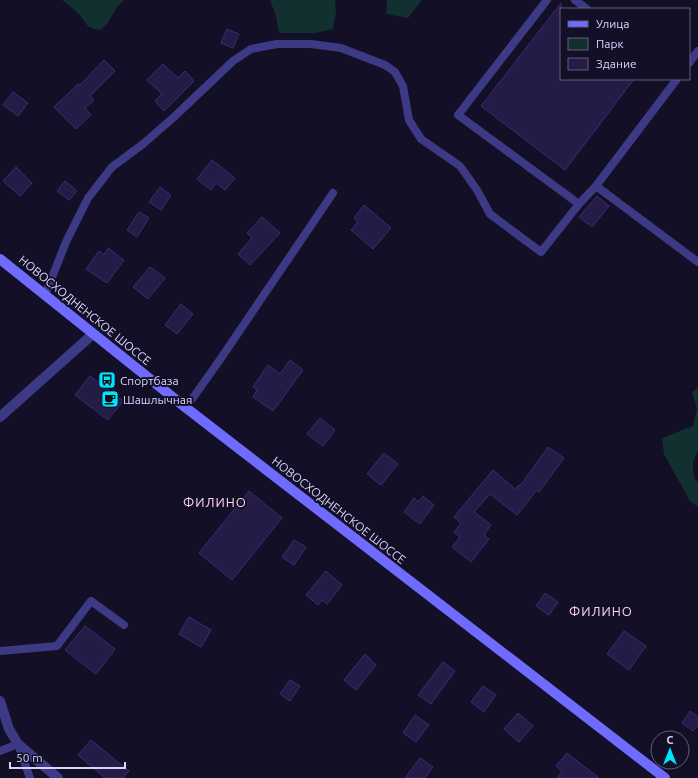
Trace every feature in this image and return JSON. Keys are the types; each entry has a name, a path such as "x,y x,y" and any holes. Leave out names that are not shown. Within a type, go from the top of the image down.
{"main road":[{"name":"НОВОСХОДНЕНСКОЕ ШОССЕ","path":"0,259 185,407 665,778"}],"street":[{"path":"0,417 93,334"},
{"path":"0,701 9,730 18,744 58,778"}],"lane":[{"path":"547,0 458,115 579,204"},
{"path":"575,0 586,8"},
{"path":"45,295 66,242 88,198 112,167 144,144 233,62 251,50 277,44 310,44 341,48 385,65 395,72 402,86 409,120 421,139 460,166 477,190 490,214 542,252 579,204 596,186 676,80"},
{"path":"690,62 698,51"},
{"path":"596,186 698,262"},
{"path":"185,407 217,364 333,193"},
{"path":"0,651 57,646 91,601 124,625"},
{"path":"0,751 18,744 30,778"}],"green space":[{"path":"62,0 124,0 118,6 107,24 100,30 88,26 78,13"},
{"path":"270,0 335,0 336,12 333,29 316,33 279,33 276,16"},
{"path":"387,0 422,0 408,18 386,14"},
{"path":"698,388 698,451 693,462 693,470 695,479 698,482 698,507 690,501 664,454 662,438 693,426 697,409 692,392"}],"building":[{"path":"561,3 560,80 633,80 565,170 481,106"},
{"path":"227,29 239,34 233,48 221,43"},
{"path":"104,60 115,71 90,96 94,100 85,108 91,115 76,129 54,107 78,84 80,85"},
{"path":"163,64 178,78 185,71 194,81 164,111 155,101 162,94 147,80"},
{"path":"13,92 28,103 18,116 3,105"},
{"path":"212,160 235,178 225,190 216,183 211,190 197,179"},
{"path":"16,167 32,183 20,196 3,181"},
{"path":"65,181 77,191 69,200 57,191"},
{"path":"160,187 171,195 161,210 149,202"},
{"path":"597,196 609,206 592,227 579,217"},
{"path":"364,205 391,228 373,249 351,230 358,222 354,218"},
{"path":"139,212 149,218 137,237 127,230"},
{"path":"262,217 280,233 250,265 238,254 252,238 247,233"},
{"path":"108,248 124,260 107,283 86,269 99,251 104,255"},
{"path":"150,267 165,278 148,299 133,287"},
{"path":"181,304 193,314 177,334 165,325"},
{"path":"290,360 303,370 273,411 253,397 257,390 253,387 268,365 280,374"},
{"path":"90,376 123,401 108,420 75,395"},
{"path":"320,418 335,430 323,446 307,434"},
{"path":"548,447 564,458 539,492 537,490 517,515 490,494 474,512 491,525 484,535 489,539 471,562 452,547 460,537 454,532 461,523 454,517 493,470 515,489 519,485 520,486"},
{"path":"384,453 398,464 381,485 367,474"},
{"path":"249,491 282,518 232,580 199,553"},
{"path":"423,496 434,505 420,524 404,512 414,498 418,502"},
{"path":"294,540 306,547 294,565 282,557"},
{"path":"326,571 342,585 327,604 322,600 318,605 306,595"},
{"path":"545,593 558,602 549,615 536,606"},
{"path":"189,617 211,630 201,647 179,634"},
{"path":"85,626 115,649 96,674 65,650"},
{"path":"624,631 646,646 629,670 607,654"},
{"path":"365,654 376,665 356,690 344,680"},
{"path":"443,662 455,671 431,704 418,695"},
{"path":"290,680 300,686 290,701 280,694"},
{"path":"483,686 496,695 484,712 471,702"},
{"path":"690,711 698,717 698,725 693,731 682,723"},
{"path":"518,713 533,726 519,742 504,729"},
{"path":"415,715 429,725 416,742 403,733"},
{"path":"91,740 129,771 123,778 105,778 78,755"},
{"path":"567,753 599,778 557,778 562,771 556,766"},
{"path":"420,758 433,767 425,778 405,778"}],"place":[{"name":"Спортбаза","path":"107,380"},
{"name":"Шашлычная","path":"110,399"}],"district":[{"name":"ФИЛИНО","path":"215,502"},
{"name":"ФИЛИНО","path":"601,611"}]}
